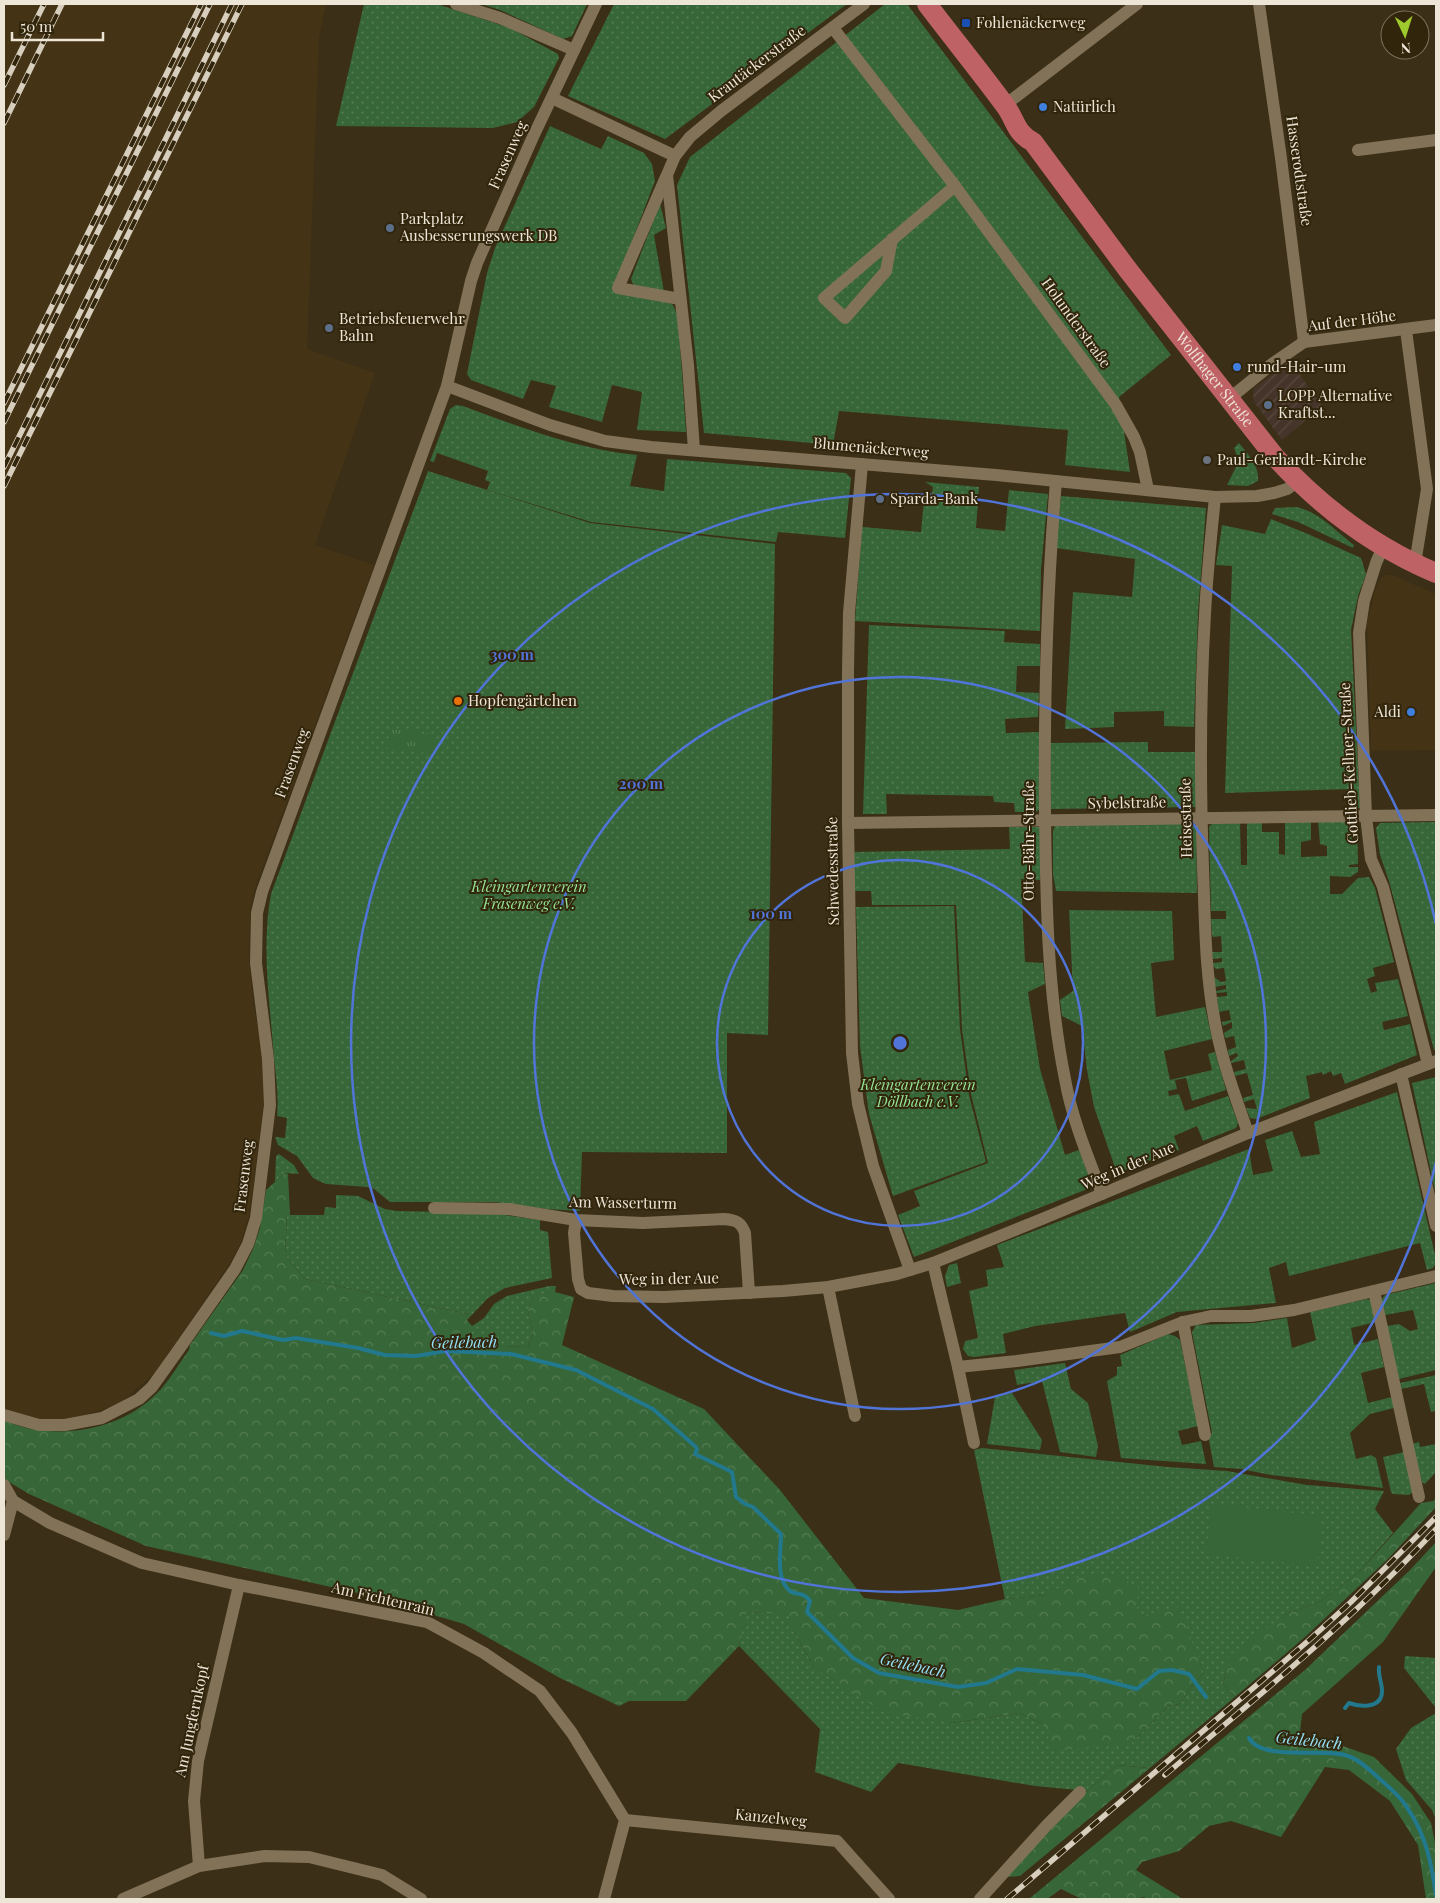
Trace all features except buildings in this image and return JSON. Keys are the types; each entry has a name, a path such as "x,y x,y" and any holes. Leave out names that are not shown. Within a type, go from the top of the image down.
{"main road":[{"name":"Wolfhager Straße","path":"927,4 1008,109 1015,126 1024,137 1033,142 1128,270 1275,457 1297,482 1360,533 1415,564 1436,573"}],"street":[{"path":"456,4 500,18 574,50"},
{"name":"Frasenweg","path":"4,1415 39,1425 65,1425 102,1418 139,1399 152,1387 178,1352 235,1269 248,1244 256,1218 270,1105 268,1059 256,963 257,912 262,892 447,386 477,263 596,4"},
{"name":"Krautäckerstraße","path":"680,299 618,288 675,156 690,137 721,111 864,4"},
{"path":"1008,109 1137,4"},
{"name":"Hasserodtstraße","path":"1259,4 1304,342"},
{"name":"Holunderstraße","path":"833,28 955,186 1116,405 1134,437 1148,490"},
{"path":"552,98 675,156"},
{"path":"1358,150 1436,140"},
{"name":"Krautäckerstraße","path":"667,175 688,365 694,450"},
{"path":"892,239 886,271 845,318 824,298 892,239 955,186"},
{"name":"Auf der Höhe","path":"1230,398 1272,364 1304,342 1436,325"},
{"path":"1406,330 1427,489 1415,564"},
{"name":"Blumenäckerweg","path":"447,386 550,424 605,440 651,447 1056,481 1215,497 1248,497 1274,493 1288,489 1297,482"},
{"name":"Schwedesstraße","path":"862,464 849,613 848,823 852,1043 858,1104 873,1166 910,1270"},
{"name":"Otto-Bähr-Straße","path":"1056,481 1049,565 1045,731 1048,966 1054,1021 1065,1082 1079,1132 1102,1194"},
{"name":"Heisestraße","path":"1215,497 1205,612 1202,676 1202,818 1206,942 1210,992 1216,1029 1227,1074 1248,1133"},
{"name":"Gottlieb-Kellner-Straße","path":"1383,547 1364,601 1359,633 1366,816 1371,859 1383,887 1432,1063"},
{"name":"Sybelstraße","path":"848,823 1436,815"},
{"name":"Weg in der Aue","path":"576,1220 574,1233 578,1279 582,1289 588,1293 613,1296 664,1297 828,1287 910,1270 933,1262 1248,1133 1432,1063"},
{"path":"1401,1074 1436,1226"},
{"name":"Am Wasserturm","path":"434,1208 510,1209 576,1220 643,1223 724,1218 734,1220 742,1225 745,1233 749,1293"},
{"path":"933,1262 974,1443"},
{"path":"958,1368 1017,1362 1120,1347 1183,1322 1211,1316 1251,1316 1294,1310 1436,1276"},
{"path":"828,1287 855,1416"},
{"path":"1374,1291 1419,1497"},
{"path":"1183,1322 1205,1435"},
{"path":"4,1486 13,1500 4,1536"},
{"name":"Am Fichtenrain","path":"13,1500 50,1523 142,1563 427,1622 484,1653 540,1691 572,1733 624,1820"},
{"name":"Am Jungfernkopf","path":"199,1866 194,1801 198,1761 239,1584"},
{"path":"980,1899 1047,1825 1080,1792"},
{"path":"604,1899 624,1820"},
{"name":"Kanzelweg","path":"624,1820 837,1841 889,1899"},
{"path":"122,1899 199,1866 265,1856 309,1857 382,1875 421,1899"}],"shaded area":[{"path":"4,4 326,4 319,38 307,349 375,373 315,545 374,565 254,891 250,911 249,961 254,1008 264,1058 266,1087 249,1215 242,1240 230,1263 154,1374 118,1405 72,1419 38,1420 4,1410"},
{"path":"1290,361 1322,406 1282,440 1254,402 1253,394 1254,388"},
{"path":"1392,575 1436,594 1436,750 1371,751 1367,622 1376,587 1382,577"}],"green space":[{"path":"364,4 437,4 510,28 558,54 559,58 534,107 517,122 493,128 336,126"},
{"path":"481,4 587,4 572,36 563,39 500,10"},
{"path":"614,4 847,4 665,139 568,96"},
{"path":"885,4 907,4 1171,355 1119,397 1130,472 1065,465 1068,430 839,411 833,445 704,433 677,185 690,157"},
{"path":"550,126 601,149 608,136 644,153 652,164 655,181 613,291 665,300 673,305 678,317 686,432 637,430 642,392 612,385 602,422 549,407 556,386 531,380 523,399 471,380 467,374 487,273 495,248"},
{"path":"660,204 666,228 654,235 664,292 634,286 631,279"},
{"path":"456,405 571,442 593,448 637,455 630,486 664,491 667,459 846,473 851,478 845,538 778,532 776,542 591,522 487,490 490,482 485,480 488,471 437,453 434,462 430,461 450,409"},
{"path":"1239,443 1253,461 1257,471 1258,481 1248,486 1227,485 1239,461 1234,448"},
{"name":"Kleingartenverein Frasenweg e.V.","path":"428,471 590,523 775,544 768,1035 727,1033 727,1153 582,1152 580,1211 546,1209 495,1202 390,1202 374,1189 326,1184 313,1178 297,1156 278,1145 275,1137 285,1138 287,1118 277,1116 277,1087 266,955 271,894"},
{"path":"925,482 979,487 976,528 1005,531 1009,490 1048,494 1041,569 1040,631 855,621 862,527 921,532 925,489 932,494 933,487"},
{"path":"1061,496 1206,508 1198,613 1194,727 1164,726 1164,711 1114,712 1114,727 1065,729 1073,592 1132,597 1135,559 1056,548"},
{"path":"1296,507 1312,513 1327,523 1354,545 1353,548 1298,522 1272,514 1275,508"},
{"path":"1271,519 1361,558 1366,574 1358,596 1351,630 1360,808 1353,808 1352,789 1225,793 1232,566 1216,565 1222,525 1265,534"},
{"path":"869,625 1005,631 1004,642 1040,644 1040,666 1017,666 1016,692 1039,693 1038,717 1005,719 1006,733 1039,732 1040,809 1036,812 1015,812 1014,803 994,802 993,796 886,794 887,814 863,814"},
{"path":"390,729 435,734 434,754 387,748"},
{"path":"1148,742 1148,752 1196,752 1196,807 1051,809 1050,743"},
{"path":"1311,820 1311,840 1301,842 1301,857 1327,856 1327,846 1320,844 1318,820 1352,820 1357,825 1358,864 1349,865 1349,867 1358,867 1358,872 1350,877 1330,876 1330,894 1342,894 1358,878 1369,877 1375,888 1394,962 1373,968 1375,976 1367,979 1371,993 1377,991 1375,983 1398,979 1408,1016 1382,1022 1384,1030 1410,1024 1417,1055 1345,1084 1341,1073 1333,1076 1331,1071 1323,1075 1322,1072 1306,1076 1310,1098 1256,1119 1250,1118 1246,1108 1257,1109 1254,1099 1244,1102 1243,1098 1253,1095 1247,1073 1235,1076 1234,1072 1246,1069 1244,1060 1231,1063 1238,1056 1237,1053 1229,1056 1228,1050 1236,1047 1234,1036 1225,1038 1224,1033 1232,1028 1232,1022 1223,1026 1222,1022 1231,1020 1229,1010 1219,1012 1217,997 1227,996 1227,992 1216,993 1216,991 1226,989 1226,985 1215,987 1214,977 1221,982 1226,981 1224,968 1216,969 1213,966 1213,963 1222,962 1222,958 1213,959 1212,952 1222,952 1221,936 1213,937 1212,935 1211,919 1226,919 1226,911 1211,911 1209,827 1212,824 1240,823 1241,865 1247,865 1247,823 1262,822 1262,832 1279,832 1279,854 1285,855 1285,821"},
{"path":"1436,822 1436,1050 1434,1050 1389,881 1380,855 1376,828 1380,823"},
{"path":"1189,823 1196,828 1197,893 1056,891 1053,874 1053,831 1055,826"},
{"path":"1009,827 1040,827 1040,880 1021,879 1025,962 1043,963 1045,984 1028,992 1040,1069 1065,1155 1079,1150 1092,1183 1090,1188 914,1257 898,1215 920,1206 914,1191 988,1163 971,1094 962,1029 956,905 872,905 871,891 855,891 853,852 1010,849"},
{"name":"Kleingartenverein Döllbach e.V.","path":"954,906 960,1029 969,1095 986,1162 893,1196 869,1114 860,1046 856,907"},
{"path":"1069,910 1172,911 1174,960 1151,963 1156,1017 1205,1007 1212,1039 1164,1051 1170,1080 1212,1070 1208,1054 1215,1052 1226,1090 1192,1101 1186,1078 1175,1080 1177,1089 1168,1091 1169,1096 1179,1094 1185,1111 1228,1096 1238,1123 1236,1128 1203,1141 1197,1126 1174,1136 1179,1150 1117,1173 1094,1107 1087,1070 1082,1026 1062,1016 1060,1000 1073,991"},
{"path":"1436,1077 1436,1196 1412,1083"},
{"path":"1397,1092 1436,1259 1433,1268 1427,1270 1420,1243 1289,1276 1286,1262 1269,1268 1276,1303 1177,1312 1130,1332 1125,1313 1035,1326 1003,1334 1006,1353 974,1357 968,1356 963,1349 965,1341 978,1338 969,1291 988,1286 986,1270 1004,1267 997,1245 1249,1149 1253,1175 1273,1171 1265,1140 1292,1131 1301,1157 1320,1154 1314,1122"},
{"path":"279,1154 294,1165 299,1174 285,1173 275,1182 276,1156"},
{"path":"285,1173 288,1174 290,1215 287,1215 285,1255 305,1279 468,1314 467,1320 472,1326 472,1341 500,1347 528,1346 533,1334 528,1310 534,1295 555,1292 574,1297 562,1345 704,1409 780,1490 864,1598 958,1610 1005,1599 1046,1595 1079,1577 1111,1573 1138,1587 1137,1617 1179,1607 1204,1673 1190,1688 1180,1704 1169,1706 1131,1743 1053,1751 1043,1724 1019,1713 952,1723 883,1712 814,1667 794,1632 789,1614 746,1612 739,1646 686,1701 629,1701 619,1706 560,1678 464,1624 358,1593 146,1546 29,1494 4,1479 4,1421 37,1430 72,1431 89,1429 121,1418 136,1410 162,1388 243,1270 260,1228 266,1190"},
{"path":"336,1195 358,1196 385,1209 397,1211 491,1213 540,1220 540,1230 548,1232 552,1278 505,1288 488,1298 467,1320 468,1314 305,1279 285,1255 287,1215 324,1215 325,1207 336,1208"},
{"path":"957,1263 961,1283 947,1287 945,1276 949,1265"},
{"path":"1436,1283 1436,1370 1399,1379 1387,1326 1399,1324 1410,1331 1418,1329 1413,1310 1385,1315 1381,1300 1385,1295"},
{"path":"556,1286 555,1292 534,1296 528,1310 533,1334 528,1346 500,1347 472,1341 472,1326 484,1318 494,1304 507,1296"},
{"path":"1366,1299 1371,1300 1376,1322 1351,1328 1354,1345 1378,1339 1384,1367 1361,1373 1368,1403 1392,1397 1394,1408 1370,1414 1350,1433 1356,1459 1371,1455 1376,1458 1383,1488 1214,1467 1208,1435 1212,1433 1192,1332 1196,1325 1254,1323 1287,1318 1292,1348 1316,1340 1310,1312"},
{"path":"1168,1334 1180,1340 1198,1426 1178,1431 1182,1445 1201,1441 1206,1464 1121,1458 1107,1381 1117,1375 1117,1367 1122,1366 1120,1355"},
{"path":"1065,1363 1071,1389 1088,1403 1098,1446 1096,1457 1060,1452 1042,1381 1017,1385 1014,1370"},
{"path":"1436,1375 1436,1411 1431,1412 1424,1384 1401,1389 1400,1383"},
{"path":"1012,1393 1042,1440 1040,1450 987,1444 995,1397"},
{"path":"1419,1442 1420,1447 1436,1444 1436,1472 1425,1484 1422,1482 1412,1444"},
{"path":"982,1448 1168,1467 1227,1471 1307,1485 1384,1491 1375,1509 1393,1533 1359,1572 1321,1601 1284,1615 1226,1672 1223,1684 1235,1697 1150,1768 1117,1765 1087,1791 1035,1786 898,1763 871,1792 815,1772 820,1729 739,1646 745,1612 790,1613 794,1632 814,1667 849,1689 952,1723 1019,1713 1043,1724 1131,1743 1169,1706 1180,1704 1190,1688 1204,1673 1178,1608 1137,1617 1046,1595 1005,1599 974,1450"},
{"path":"1405,1452 1414,1491 1409,1495 1393,1494 1383,1457"},
{"path":"1436,1498 1436,1507 1387,1560 1305,1637 1235,1697 1223,1684 1226,1672 1226,1658 1284,1615 1321,1601 1359,1572 1421,1503 1433,1501"},
{"path":"1212,1504 1322,1516 1317,1566 1206,1554"},
{"path":"1436,1542 1436,1567 1383,1642 1302,1714 1299,1742 1340,1745 1374,1757 1412,1794 1431,1823 1436,1848 1436,1899 1426,1899 1418,1845 1390,1801 1349,1770 1325,1767 1281,1837 1231,1821 1209,1826 1179,1851 1142,1862 1136,1870 1183,1899 1147,1899 1144,1897 1121,1900 1094,1900 1080,1898 1061,1889 1047,1899 1029,1899 1305,1670 1411,1569"},
{"path":"1405,1656 1436,1658 1436,1708 1404,1668"},
{"path":"1436,1713 1436,1820 1432,1810 1406,1780 1396,1749 1411,1728"},
{"path":"1117,1765 1150,1768 1020,1876 1006,1877 1087,1791"}],"waterway":[{"name":"Geilebach","path":"211,1333 224,1336 242,1331 283,1340 296,1338 358,1348 385,1355 416,1356 446,1351 511,1354 576,1370 653,1409 696,1447"},
{"name":"Geilebach","path":"697,1449 695,1454 732,1472 736,1497 753,1507 781,1534 780,1564 785,1586 790,1591 802,1595 810,1601 807,1612 853,1658 879,1673 958,1687 986,1683 1017,1669 1083,1675 1137,1689 1159,1671 1172,1670 1189,1674 1206,1697"},
{"path":"1345,1708 1349,1703 1364,1706 1378,1701 1382,1691 1379,1667"},
{"name":"Geilebach","path":"1249,1738 1256,1745 1267,1750 1348,1756 1370,1770 1400,1797 1414,1819 1424,1840 1436,1896"}],"railway":[{"path":"4,85 44,4"},
{"path":"4,123 62,4"},
{"path":"4,403 201,4"},
{"path":"4,422 210,4"},
{"path":"4,467 232,4"},
{"path":"4,486 242,4"},
{"path":"1007,1899 1308,1641 1351,1602 1436,1517"},
{"path":"1165,1775 1339,1626 1436,1529"}],"place":[{"name":"Fohlenäckerweg","path":"966,23"},
{"name":"Natürlich","path":"1043,107"},
{"name":"Parkplatz Ausbesserungswerk DB","path":"390,228"},
{"name":"Betriebsfeuerwehr Bahn","path":"329,328"},
{"name":"rund-Hair-um","path":"1237,367"},
{"name":"LOPP Alternative Kraftst...","path":"1268,405"},
{"name":"Paul-Gerhardt-Kirche","path":"1207,460"},
{"name":"Sparda-Bank","path":"880,499"},
{"name":"Hopfengärtchen","path":"458,701"},
{"name":"Aldi","path":"1411,712"}]}
